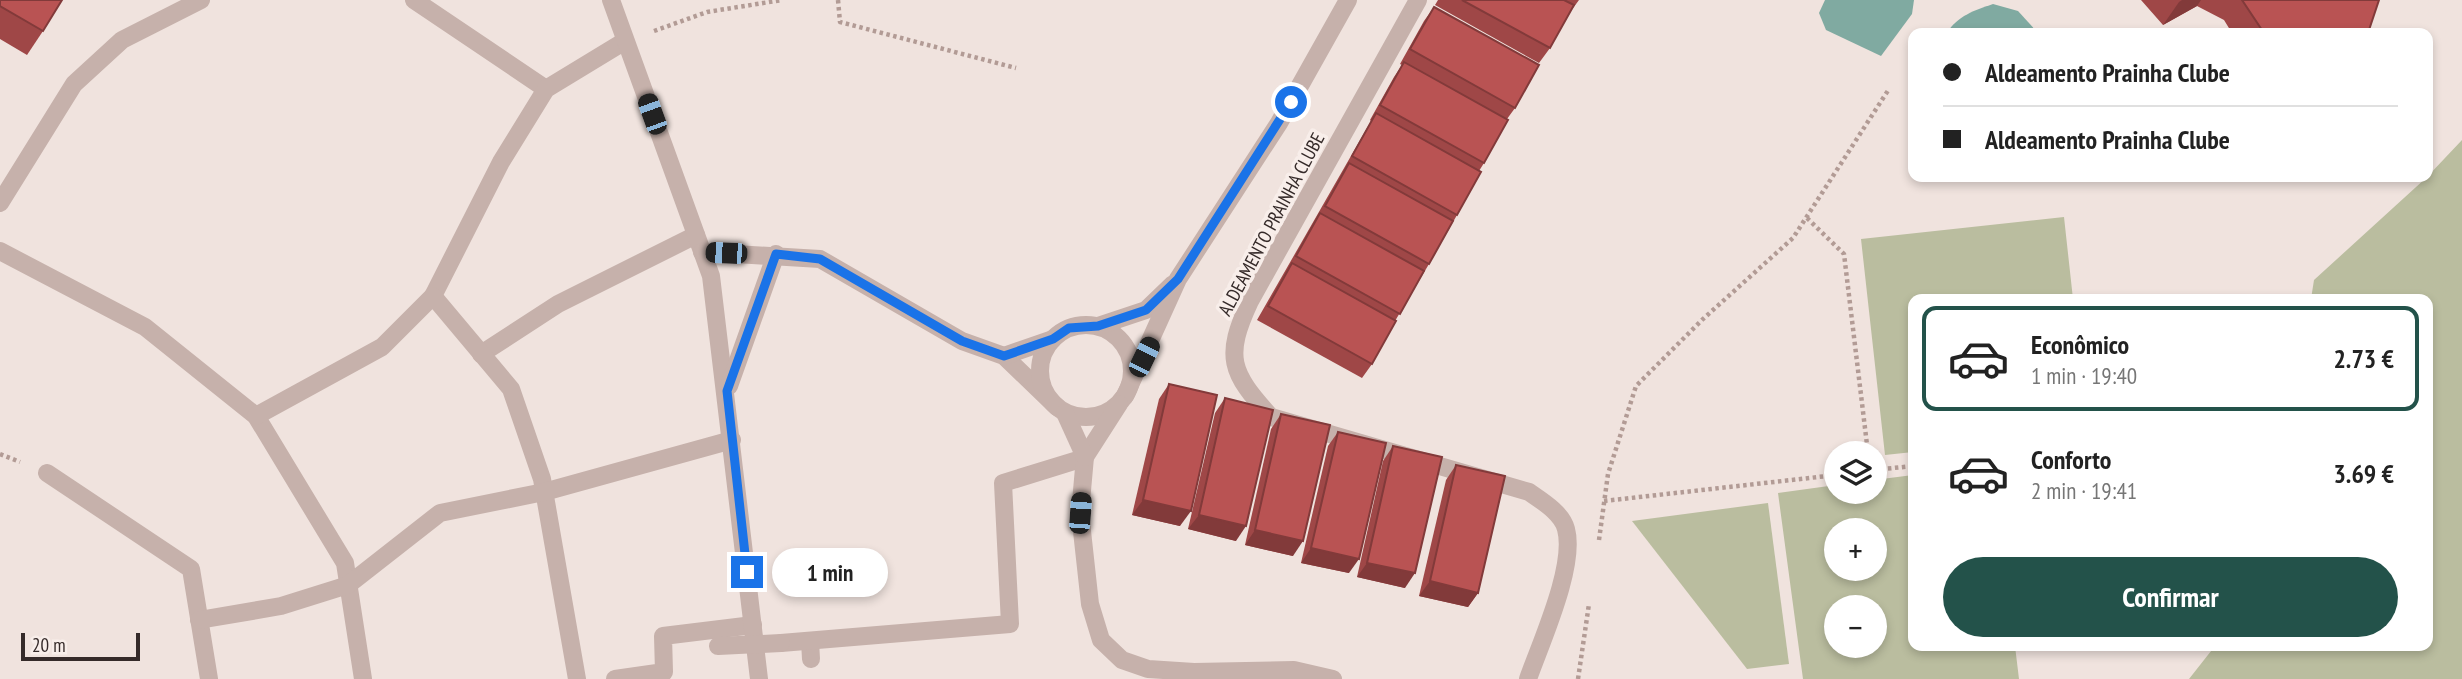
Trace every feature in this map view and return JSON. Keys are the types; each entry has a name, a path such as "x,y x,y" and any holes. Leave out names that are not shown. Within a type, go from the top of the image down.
{"street":[{"path":"0,203 74,84 122,40 201,0"},
{"path":"414,0 546,89"},
{"path":"611,0 711,276 727,391 759,679"},
{"name":"ALDEAMENTO PRAINHA CLUBE","path":"1178,279 1279,123 1348,0"},
{"name":"ALDEAMENTO PRAINHA CLUBE","path":"1418,0 1250,300 1236,330 1233,362 1246,390 1271,417 1529,492 1551,508 1566,527 1569,550 1528,679"},
{"path":"256,416 383,346 433,296 501,162 546,89 625,41"},
{"path":"481,354 558,304 699,244 820,259 962,341 1004,356 1061,410 1094,417 1122,400 1132,378 1131,359 1118,337 1098,326"},
{"path":"0,251 145,327 256,416 345,563 363,679"},
{"path":"727,391 776,254"},
{"path":"1004,356 1053,339 1069,328 1098,326 1146,310 1178,279"},
{"path":"1178,279 1122,400 1084,458 1080,513 1090,604 1101,640 1122,660 1148,668 1194,672 1294,670 1333,679"},
{"path":"433,296 511,389 544,492 577,679"},
{"path":"1053,339 1040,364 1044,392 1061,410 1084,458"},
{"path":"199,620 281,606 348,585 440,513 544,492 732,440"},
{"path":"718,646 781,643 810,650 1010,624 1003,483 1084,458"},
{"path":"47,474 191,569 209,679"},
{"path":"615,679 664,672 663,636 753,625"}],"path":[{"path":"625,41 706,12 782,0"},
{"path":"838,0 840,22 1016,68"},
{"path":"1598,542 1608,474 1636,386 1703,319 1793,238 1889,89"},
{"path":"1807,218 1844,254 1867,441"},
{"path":"1887,469 1908,467"},
{"path":"1604,501 1824,476"},
{"path":"1578,679 1590,597"}],"green space":[{"path":"2462,140 2462,679 2189,679 2211,651 2433,651 2433,294 2312,294 2314,280 2422,182 2433,182 2433,171"},
{"path":"2064,217 2072,294 1908,294 1908,453 1887,455 1887,441 1883,441 1861,239"},
{"path":"1908,476 1908,651 2016,651 2019,679 1803,679 1778,493 1824,487 1824,504 1887,504 1887,478"},
{"path":"1768,503 1789,664 1747,669 1632,521"}],"water":[{"path":"1825,0 1914,0 1912,14 1881,56 1826,30 1819,13"},
{"path":"1993,4 2018,11 2033,28 1950,28 1973,11"}],"building":[{"path":"0,0 62,0 43,31 0,6"},
{"path":"1462,0 1564,0 1574,5 1550,48"},
{"path":"2242,0 2379,0 2370,28 2261,28"},
{"path":"1434,7 1539,65 1515,108 1410,49"},
{"path":"1404,62 1508,120 1484,163 1380,105"},
{"path":"1376,113 1481,172 1457,215 1352,156"},
{"path":"1349,163 1453,221 1429,264 1325,206"},
{"path":"1320,213 1424,271 1400,314 1296,256"},
{"path":"1292,263 1396,321 1372,364 1268,306"},
{"path":"1169,384 1217,395 1191,511 1143,500"},
{"path":"1225,398 1273,410 1246,526 1199,515"},
{"path":"1281,414 1330,425 1303,541 1255,530"},
{"path":"1338,432 1386,443 1359,559 1311,548"},
{"path":"1393,446 1442,457 1415,573 1367,563"},
{"path":"1456,465 1505,476 1478,593 1430,581"}],"route":[{"path":"747,572 727,391 776,254 820,259 962,341 1004,356 1053,339 1069,328 1098,326 1146,310 1178,279 1291,102"}]}
